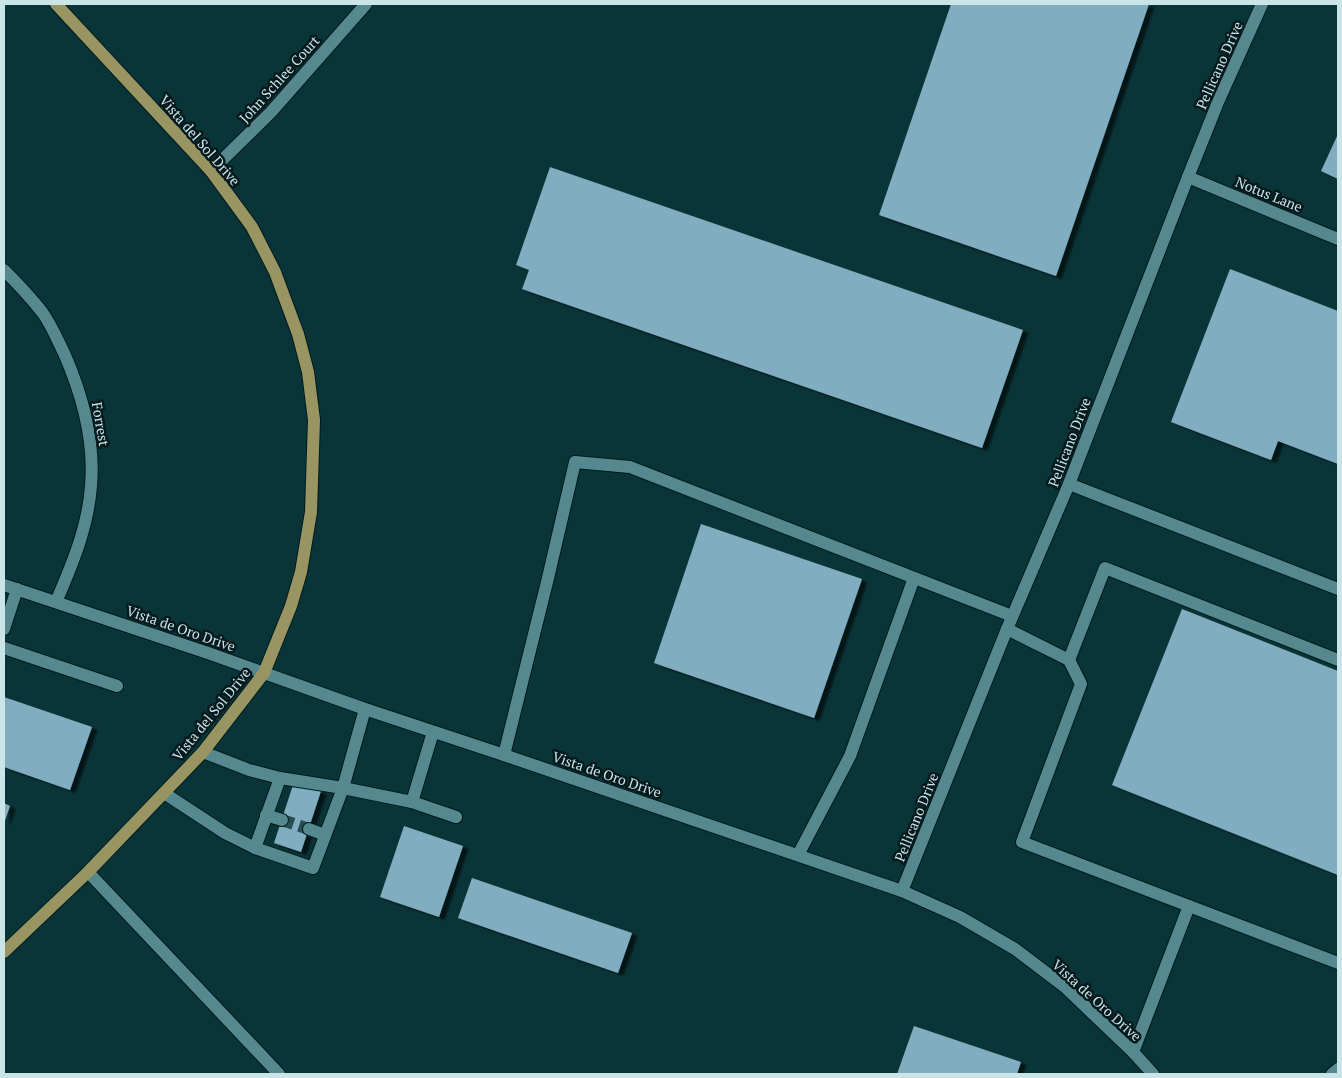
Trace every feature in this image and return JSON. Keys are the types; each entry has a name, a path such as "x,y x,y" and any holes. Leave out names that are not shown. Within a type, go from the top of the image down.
{"main road":[{"name":"Vista del Sol Drive","path":"4,952 88,872 203,752 264,673 291,606 300,572 311,512 314,420 308,372 298,334 275,272 252,226 212,171 56,4"}],"street":[{"name":"John Schlee Court","path":"212,171 271,112 366,4"},
{"name":"Pellicano Drive","path":"902,890 1012,616 1069,484 1218,102 1262,4"},
{"name":"Notus Lane","path":"1188,177 1338,239"},
{"name":"Forrest","path":"4,270 43,313 56,336 75,379 88,425 92,459 91,486 84,525 75,557 56,602"},
{"path":"504,755 575,462 630,467 1012,616"},
{"path":"1069,484 1338,589"},
{"path":"1069,660 1105,568 1338,660"},
{"path":"798,855 850,756 914,578"},
{"name":"Vista de Oro Drive","path":"4,584 366,709 902,890 960,917 1015,949 1065,987 1133,1052 1153,1074"},
{"path":"4,629 17,589"},
{"path":"1007,629 1069,660 1081,684 1022,842 1338,963"},
{"path":"4,648 117,686"},
{"path":"164,792 225,833 255,848 314,868 342,788 366,709"},
{"path":"412,802 434,732"},
{"path":"203,752 249,770 280,778 412,802 456,816"},
{"path":"255,848 280,778"},
{"path":"266,815 282,820"},
{"path":"309,829 326,835"},
{"path":"88,872 279,1074"},
{"path":"1133,1052 1189,906"},
{"path":"1332,1074 1338,1069"}],"building":[{"path":"951,4 1149,4 1056,276 879,215"},
{"path":"1338,134 1338,179 1321,171"},
{"path":"550,167 1023,330 982,448 522,289 529,270 516,265"},
{"path":"1230,269 1338,311 1338,464 1278,441 1271,460 1171,422"},
{"path":"701,524 862,579 814,718 654,663"},
{"path":"1182,609 1338,671 1338,875 1112,785"},
{"path":"4,697 92,727 70,790 4,767"},
{"path":"294,782 321,791 301,852 274,843"},
{"path":"4,803 10,806 4,824"},
{"path":"404,826 463,846 439,917 380,897"},
{"path":"472,878 632,933 618,973 458,918"},
{"path":"914,1026 1021,1062 1017,1074 897,1074"}],"tunnel":[{"path":"282,820 309,829"}]}
